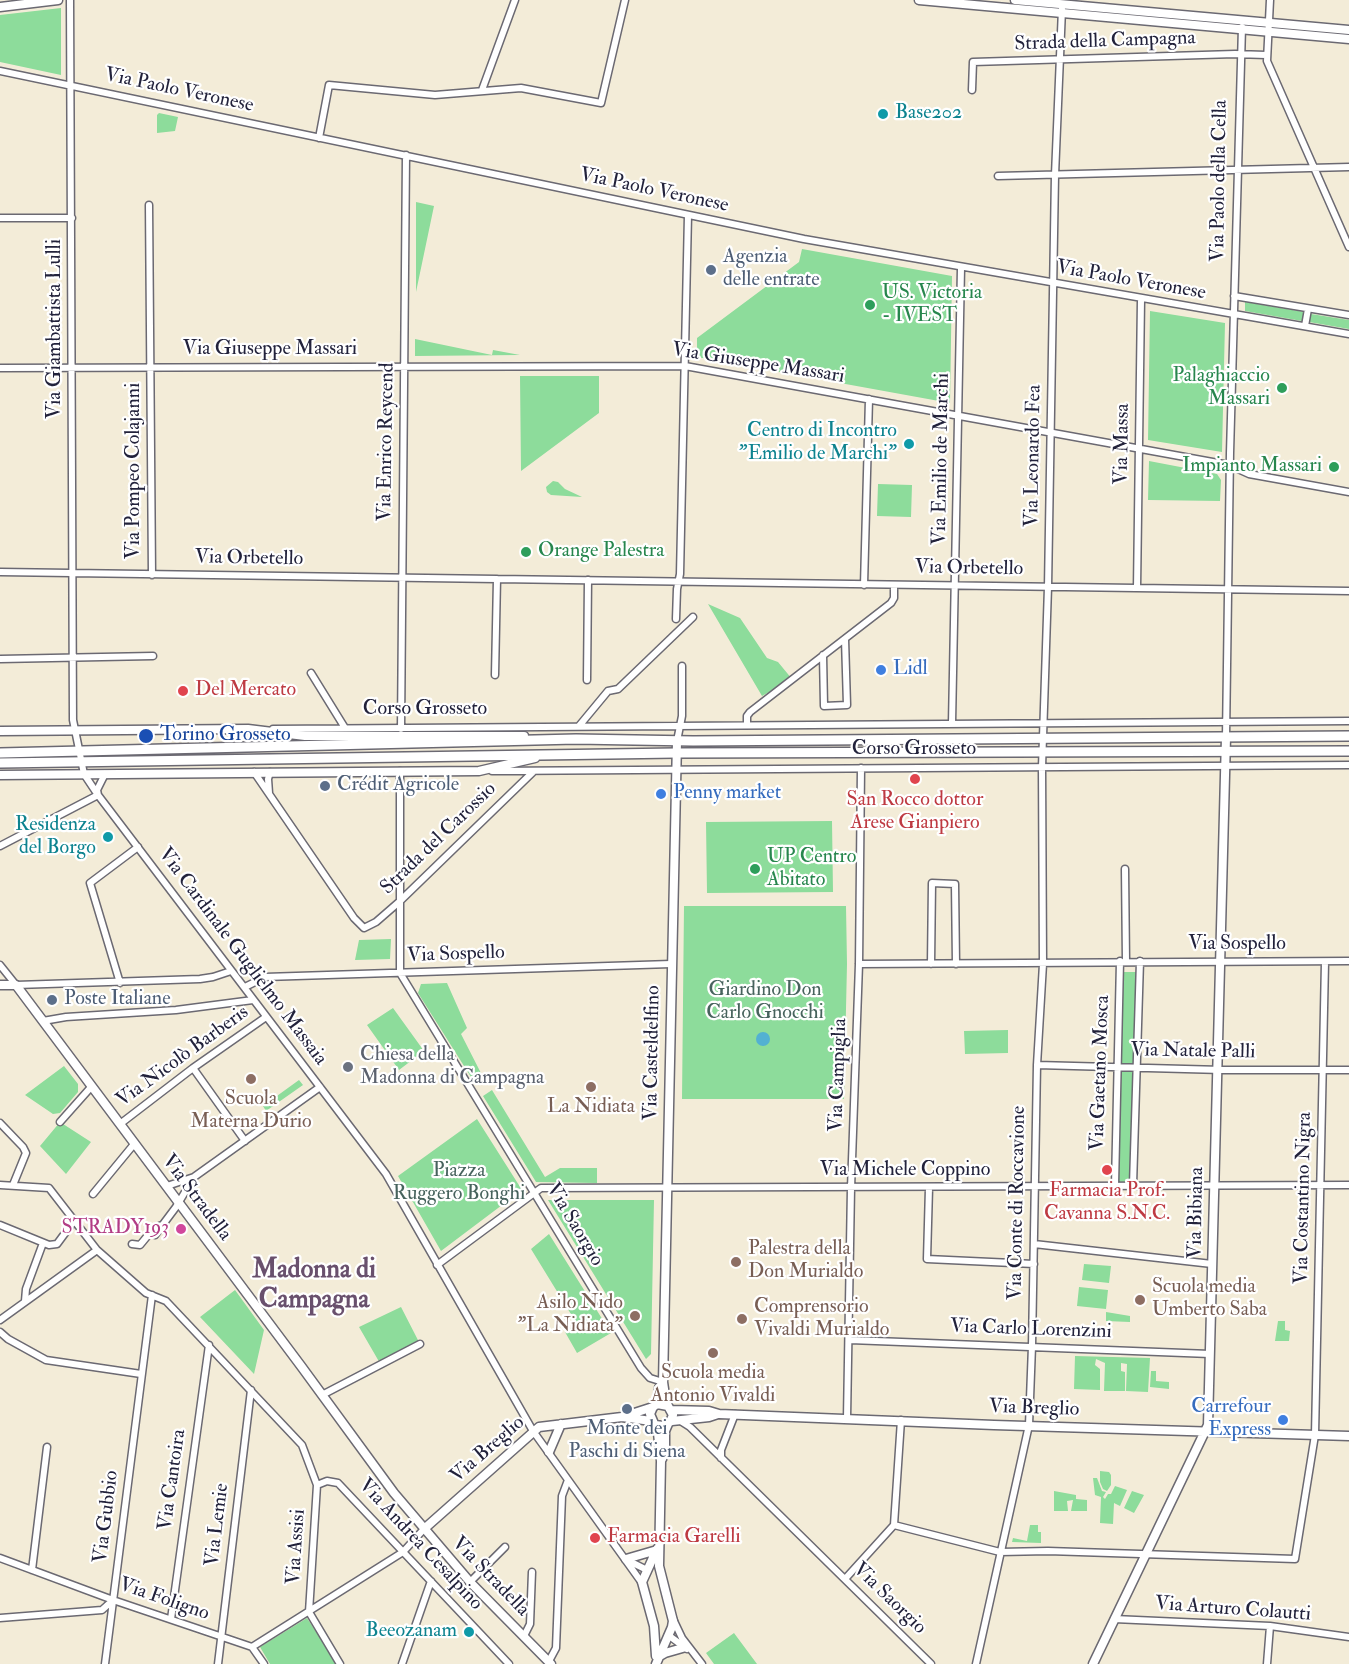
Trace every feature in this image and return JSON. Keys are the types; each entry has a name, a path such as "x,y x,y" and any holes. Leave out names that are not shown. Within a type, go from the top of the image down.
{"main road":[{"name":"Corso Grosseto","path":"0,753 572,739 677,741 1349,736"},
{"name":"Corso Grosseto","path":"0,763 556,754 1349,751"}],"street":[{"path":"0,7 58,0"},
{"name":"Via Giambattista Lulli","path":"70,0 74,730 84,774"},
{"path":"482,90 515,0"},
{"path":"319,138 328,85 435,95 482,90 531,89 601,103 625,0"},
{"path":"919,0 1062,9 1269,28 1349,30"},
{"path":"1015,0 1062,9"},
{"path":"1270,0 1267,61 1349,247"},
{"name":"Via Leonardo Fea","path":"1044,738 1055,175 1062,9"},
{"name":"Via Paolo della Cella","path":"1226,737 1227,589 1242,26"},
{"path":"1269,28 1349,39"},
{"name":"Strada della Campagna","path":"972,90 973,62 1266,55"},
{"name":"Via Paolo Veronese","path":"0,71 804,239 1141,300 1349,334"},
{"name":"Via Enrico Reycend","path":"401,729 406,156"},
{"path":"998,176 1349,167"},
{"path":"149,205 152,367"},
{"path":"676,619 680,574 688,215"},
{"path":"0,218 72,218"},
{"name":"Via Emilio de Marchi","path":"952,723 961,268"},
{"name":"Via Paolo Veronese","path":"1234,296 1349,315"},
{"name":"Via Massa","path":"1137,588 1141,300"},
{"path":"1305,326 1308,309"},
{"name":"Via Giuseppe Massari","path":"0,368 685,366 1230,465 1249,474 1349,492"},
{"name":"Via Pompeo Colajanni","path":"152,367 152,574"},
{"path":"864,585 869,399"},
{"name":"Via Orbetello","path":"0,572 1349,591"},
{"path":"495,675 497,579"},
{"path":"587,680 588,580"},
{"path":"747,725 748,713 892,602 894,585"},
{"path":"579,726 608,691 618,689 693,618"},
{"path":"823,656 824,706 847,705 844,639"},
{"path":"0,659 153,656"},
{"name":"Via Casteldelfino","path":"670,1408 666,1402 663,1382 676,753 681,726 682,666"},
{"path":"311,673 345,728"},
{"name":"Corso Grosseto","path":"0,730 1349,721"},
{"name":"Corso Grosseto","path":"248,729 305,736 524,736 572,739"},
{"name":"Via Bibiana","path":"1093,1664 1207,1431 1209,1419 1226,737"},
{"name":"Via Conte di Roccavione","path":"976,1664 1029,1425 1037,1065 1043,964 1042,767 1044,738"},
{"name":"Corso Grosseto","path":"479,771 556,754"},
{"name":"Corso Grosseto","path":"0,775 1349,765"},
{"name":"Via Campiglia","path":"847,1418 851,1188 859,964 861,768"},
{"path":"400,771 400,973"},
{"name":"Strada del Carossio","path":"270,796 354,918 364,928 376,922 399,902 535,771"},
{"path":"254,772 270,796"},
{"path":"270,772 268,779 270,796"},
{"name":"Via Cardinale Guglielmo Massaia","path":"84,774 387,1174 534,1431 624,1557 645,1578"},
{"path":"0,846 98,795 97,790 105,774"},
{"path":"120,982 90,884 138,847"},
{"path":"1123,961 1125,869"},
{"path":"931,964 932,884 955,884 956,964"},
{"name":"Via Gaetano Mosca","path":"1115,1185 1123,961"},
{"name":"Via Gaetano Mosca","path":"1133,1185 1140,961"},
{"name":"Via Sospello","path":"859,964 1349,961"},
{"name":"Via Costantino Nigra","path":"1147,1553 1295,1559 1315,1435 1325,962"},
{"name":"Via Sospello","path":"245,987 265,977 671,964"},
{"name":"Via Stradella","path":"0,965 394,1493 470,1582 550,1663"},
{"path":"0,986 200,978 213,977 231,971"},
{"name":"Via Saorgio","path":"400,973 641,1368 650,1378 663,1382"},
{"path":"43,1021 66,1017 176,1011 254,999"},
{"name":"Via Nicolò Barberis","path":"120,1124 193,1068 266,1017"},
{"name":"Via Natale Palli","path":"1037,1065 1217,1070 1349,1070"},
{"path":"193,1068 245,1141"},
{"path":"60,1122 92,1086"},
{"path":"167,1186 194,1177 320,1088"},
{"path":"0,1123 26,1153 13,1185"},
{"path":"93,1194 135,1143"},
{"path":"155,1236 179,1203 194,1177"},
{"path":"0,1185 49,1188 97,1250 146,1293 166,1301 303,1445 317,1485"},
{"name":"Via Michele Coppino","path":"535,1192 541,1188 1349,1185"},
{"path":"929,1188 927,1259 1034,1264"},
{"path":"437,1265 535,1192"},
{"path":"0,1225 49,1245 57,1244 74,1221"},
{"path":"132,1244 140,1245 154,1228 163,1225"},
{"path":"26,1301 26,1289 43,1243"},
{"path":"1034,1244 1212,1264"},
{"path":"0,1320 97,1250"},
{"name":"Via Gubbio","path":"105,1664 152,1295"},
{"path":"0,1332 8,1340 46,1360 141,1374"},
{"name":"Via Carlo Lorenzini","path":"850,1340 1210,1354"},
{"path":"322,1395 420,1344"},
{"name":"Via Cantoira","path":"171,1619 209,1345"},
{"name":"Via Casteldelfino","path":"655,1406 659,1388 663,1382"},
{"name":"Via Lemie","path":"218,1664 251,1390"},
{"path":"661,1461 665,1451 665,1431 672,1421 670,1408 655,1406 650,1414 658,1432 661,1461 658,1548 662,1580 673,1619 682,1638 702,1664"},
{"name":"Via Breglio","path":"423,1529 538,1427 622,1417 655,1406"},
{"name":"Via Breglio","path":"670,1408 719,1414 1349,1436"},
{"name":"Via Breglio","path":"672,1421 719,1414"},
{"path":"721,1458 735,1414"},
{"name":"Via Breglio","path":"622,1417 653,1423"},
{"path":"845,1579 894,1526 901,1420"},
{"path":"653,1423 662,1427 672,1421"},
{"name":"Via Saorgio","path":"672,1421 686,1424 931,1664"},
{"path":"549,1452 561,1424"},
{"path":"32,1570 47,1447"},
{"path":"550,1663 556,1648 562,1496 568,1480"},
{"name":"Via Andrea Cesalpino","path":"317,1485 327,1481 338,1483 509,1664"},
{"name":"Via Assisi","path":"309,1612 317,1485"},
{"path":"894,1526 1000,1552 1147,1553"},
{"path":"264,1664 252,1647 403,1552 423,1529"},
{"path":"470,1582 505,1547"},
{"path":"624,1557 658,1548"},
{"path":"657,1662 654,1626 645,1578 658,1548"},
{"name":"Via Cardinale Guglielmo Massaia","path":"624,1557 645,1578"},
{"name":"Via Foligno","path":"0,1558 113,1600 252,1647"},
{"path":"525,1636 530,1624 532,1572"},
{"path":"645,1578 662,1580"},
{"path":"402,1664 431,1581"},
{"path":"0,1618 102,1610 113,1600"},
{"path":"309,1612 340,1664"},
{"path":"657,1662 673,1619"},
{"name":"Via Arturo Colautti","path":"1114,1619 1270,1626 1349,1637"},
{"path":"654,1626 695,1655"},
{"path":"1267,1664 1270,1626"},
{"path":"657,1662 665,1653 686,1647"}],"green space":[{"path":"61,8 61,75 0,62 0,15"},
{"path":"159,113 178,117 175,131 157,133"},
{"path":"416,202 434,206 416,292"},
{"name":"US. Victoria - IVEST","path":"802,249 952,276 950,403 697,357 697,338 799,262"},
{"path":"1245,302 1304,312 1302,321 1245,311"},
{"path":"1150,311 1225,323 1222,452 1148,440"},
{"path":"1311,314 1349,320 1349,329 1309,322"},
{"path":"415,339 492,355 493,350 520,355 415,356"},
{"path":"520,376 599,376 599,413 521,471"},
{"path":"1149,461 1217,474 1221,480 1220,501 1148,500"},
{"path":"553,481 582,497 551,495 547,492 546,487"},
{"path":"878,484 912,485 911,517 877,516"},
{"path":"708,604 740,618 767,658 778,662 792,679 762,696"},
{"path":"832,821 833,892 707,893 706,822"},
{"name":"Giardino Don Carlo Gnocchi","path":"684,906 846,906 844,1099 682,1099"},
{"path":"391,939 390,959 355,960 359,940"},
{"path":"1120,972 1139,972 1133,1185 1115,1185"},
{"path":"447,983 467,1028 461,1034 485,1081 476,1085 418,993 421,984"},
{"path":"393,1008 424,1051 399,1070 367,1025"},
{"path":"1008,1030 1008,1053 965,1054 964,1031"},
{"path":"64,1066 78,1084 78,1092 60,1113 53,1114 25,1095"},
{"path":"299,1080 303,1085 266,1111 263,1106"},
{"path":"492,1090 545,1177 560,1168 597,1168 597,1183 536,1182 483,1096"},
{"name":"Piazza Ruggero Bonghi","path":"477,1119 522,1190 441,1251 398,1176"},
{"path":"60,1122 91,1142 66,1174 40,1146"},
{"name":"Asilo Nido \"La Nidiata\"","path":"548,1200 654,1200 651,1354 646,1359"},
{"path":"549,1234 611,1333 577,1353 565,1332 577,1324 531,1249"},
{"path":"1084,1264 1111,1266 1109,1283 1082,1280"},
{"path":"1079,1287 1108,1290 1106,1309 1077,1306"},
{"path":"235,1290 264,1330 254,1374 200,1317"},
{"path":"401,1307 420,1344 381,1365 359,1327"},
{"path":"1106,1312 1130,1316 1130,1322 1106,1321"},
{"path":"1278,1321 1285,1321 1285,1330 1290,1331 1289,1341 1275,1341"},
{"path":"1075,1356 1150,1358 1148,1392 1126,1391 1127,1364 1121,1363 1121,1371 1125,1372 1125,1391 1104,1391 1105,1363 1096,1359 1095,1365 1100,1369 1100,1390 1074,1389"},
{"path":"1151,1371 1156,1371 1156,1381 1169,1382 1169,1389 1150,1387"},
{"path":"1100,1471 1109,1472 1111,1475 1111,1485 1107,1491 1103,1489 1100,1482"},
{"path":"1093,1478 1097,1478 1102,1491 1106,1492 1103,1497 1105,1499 1115,1486 1127,1490 1120,1506 1114,1503 1113,1524 1100,1523 1101,1497 1095,1495"},
{"path":"1054,1491 1076,1495 1076,1499 1087,1500 1087,1511 1071,1511 1073,1500 1067,1501 1068,1511 1054,1511"},
{"path":"1132,1491 1144,1495 1134,1513 1124,1508"},
{"path":"1030,1525 1038,1525 1038,1532 1041,1532 1041,1543 1012,1542 1013,1538 1027,1541"},
{"path":"307,1618 337,1664 270,1664 260,1647"},
{"path":"734,1633 757,1664 714,1664 706,1653"}],"water":[{"path":"763,1032 768,1034 770,1039 768,1044 763,1046 758,1044 756,1039 758,1034"}],"place":[{"name":"Base202","path":"883,114"},
{"name":"Agenzia delle entrate","path":"711,270"},
{"name":"US. Victoria - IVEST","path":"870,305"},
{"name":"Palaghiaccio Massari","path":"1282,388"},
{"name":"Centro di Incontro \"Emilio de Marchi\"","path":"909,444"},
{"name":"Impianto Massari","path":"1334,467"},
{"name":"Orange Palestra","path":"526,552"},
{"name":"Lidl","path":"881,670"},
{"name":"Del Mercato","path":"183,691"},
{"name":"Torino Grosseto","path":"146,736"},
{"name":"San Rocco dottor Arese Gianpiero","path":"915,779"},
{"name":"Crédit Agricole","path":"325,786"},
{"name":"Penny market","path":"661,794"},
{"name":"Residenza del Borgo","path":"108,837"},
{"name":"UP Centro Abitato","path":"755,869"},
{"name":"Poste Italiane","path":"52,1000"},
{"name":"Chiesa della Madonna di Campagna","path":"348,1067"},
{"name":"Scuola Materna Durio","path":"251,1079"},
{"name":"La Nidiata","path":"591,1087"},
{"name":"Farmacia Prof. Cavanna S.N.C.","path":"1107,1170"},
{"name":"STRADY193","path":"181,1229"},
{"name":"Palestra della Don Murialdo","path":"736,1262"},
{"name":"Scuola media Umberto Saba","path":"1140,1300"},
{"name":"Asilo Nido \"La Nidiata\"","path":"635,1316"},
{"name":"Comprensorio Vivaldi Murialdo","path":"742,1319"},
{"name":"Scuola media Antonio Vivaldi","path":"713,1353"},
{"name":"Monte dei Paschi di Siena","path":"627,1409"},
{"name":"Carrefour Express","path":"1283,1420"},
{"name":"Farmacia Garelli","path":"595,1538"},
{"name":"Beeozanam","path":"469,1632"}],"district":[{"name":"Madonna di Campagna","path":"314,1286"}]}
